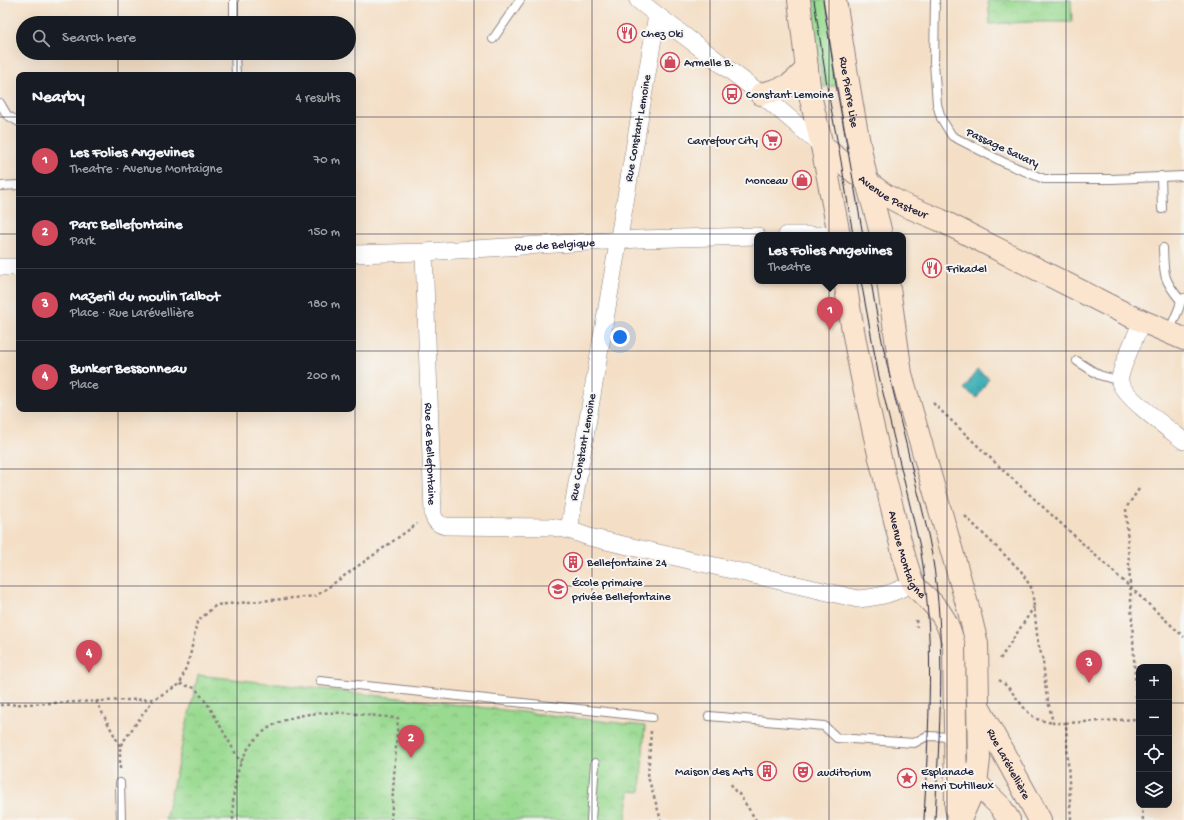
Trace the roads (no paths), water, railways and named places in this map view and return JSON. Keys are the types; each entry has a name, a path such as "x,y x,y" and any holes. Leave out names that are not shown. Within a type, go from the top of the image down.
{"main road":[{"path":"799,0 810,95 822,146 838,232"},
{"name":"Rue Pierre Lise","path":"835,0 849,87 867,182"},
{"path":"761,94 791,85 807,68"},
{"name":"Avenue Pasteur","path":"822,146 867,182 904,205 940,220 1126,314 1176,336"},
{"path":"867,182 880,232"},
{"name":"Avenue Montaigne","path":"845,284 866,399 912,584 938,610 951,631 954,646 956,807 960,820"},
{"name":"Avenue Montaigne","path":"888,284 901,374 969,611 977,644 979,759 976,783 960,820"},
{"name":"Rue Larévellière","path":"978,707 1040,820"},
{"path":"955,762 1000,806 1009,820"}],"street":[{"name":"Avenue Pasteur","path":"638,0 761,94 822,146"},
{"name":"Rue Constant Lemoine","path":"569,530 617,240 657,16"},
{"name":"Rue de Belgique","path":"356,254 424,252 617,240 754,236"},
{"name":"Rue de Bellefontaine","path":"424,252 434,519 442,526 552,527 569,530"},
{"path":"0,267 16,267"},
{"path":"1142,321 1122,371 1120,381 1123,389 1140,405 1184,441"},
{"path":"569,530 589,537 858,599 878,597 897,592 912,584"}],"lane":[{"path":"234,0 234,16"},
{"path":"493,39 520,0"},
{"name":"Passage Savary","path":"935,0 934,63 937,104 941,118 952,136 1005,163 1044,179 1112,179 1184,176"},
{"path":"235,60 236,72"},
{"path":"0,103 7,115 16,120"},
{"path":"1161,176 1162,209"},
{"path":"0,186 16,185"},
{"path":"1163,248 1164,274 1169,286 1182,299 1179,308 1176,336"},
{"path":"1077,361 1099,375 1120,381"},
{"path":"320,681 652,717"},
{"path":"709,716 824,726 837,738 914,743 928,736 955,737"},
{"path":"591,820 595,763"},
{"path":"120,783 121,820"}],"water":[{"path":"977,370 989,378 977,398 964,389"}],"tram line":[{"path":"814,0 828,92 853,232"},
{"path":"823,0 837,90 862,232"},
{"path":"862,284 878,372 920,547 925,581 928,615 930,683 924,820"},
{"path":"872,284 888,367 927,529 937,588 941,654 941,687 935,820"}],"place":[{"name":"Chez Oki","path":"627,33"},
{"name":"Armelle B.","path":"670,62"},
{"name":"Constant Lemoine","path":"732,94"},
{"name":"Carrefour City","path":"772,140"},
{"name":"Monceau","path":"802,180"},
{"name":"Frikadel","path":"932,268"},
{"name":"Les Folies Angevines","path":"830,330"},
{"name":"Bellefontaine 24","path":"573,562"},
{"name":"École primaire privée Bellefontaine","path":"558,589"},
{"name":"Bunker Bessonneau","path":"89,673"},
{"name":"Mazeril du moulin Talbot","path":"1089,683"},
{"name":"Parc Bellefontaine","path":"411,758"},
{"name":"Maison des Arts","path":"767,771"},
{"name":"auditorium","path":"803,772"},
{"name":"Esplanade Henri Dutilleux","path":"907,778"}]}
